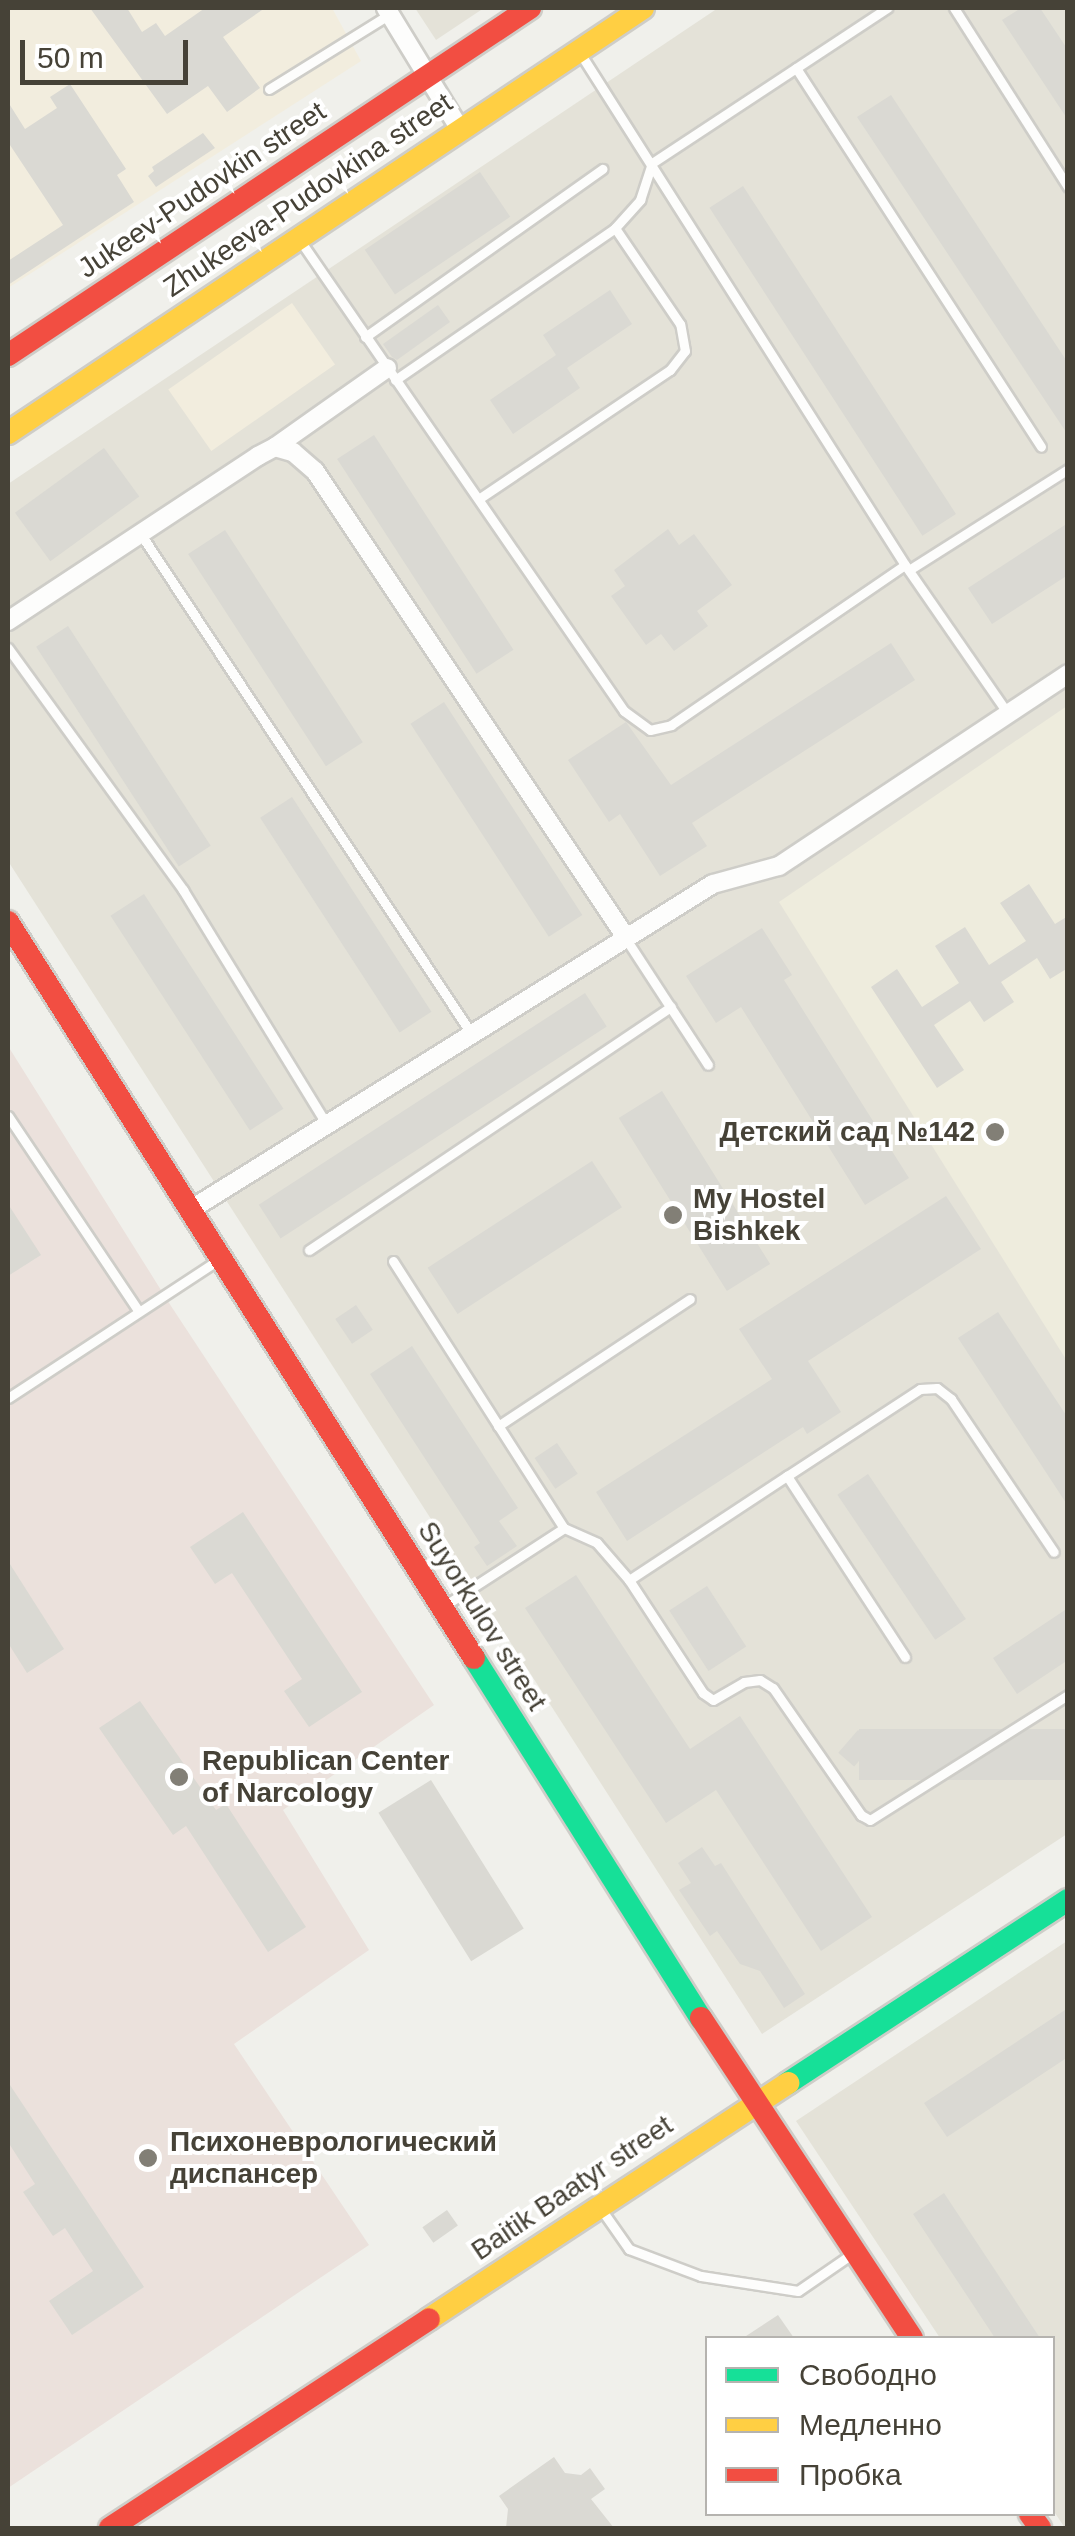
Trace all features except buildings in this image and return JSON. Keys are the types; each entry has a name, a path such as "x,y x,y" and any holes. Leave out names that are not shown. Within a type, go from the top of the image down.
{"main road":[{"name":"Jukeev-Pudovkin street","path":"8,355 530,8"},
{"name":"Zhukeeva-Pudovkina street","path":"8,433 643,8"},
{"name":"Suyorkulov street","path":"8,922 754,2102 911,2336"},
{"name":"Baitik Baatyr street","path":"110,2528 754,2102 1068,1900"}],"street":[{"path":"388,11 460,129"},
{"path":"8,620 391,374"},
{"path":"274,447 293,452 314,471 625,936"},
{"path":"190,1210 625,936 728,876 779,866 1068,674"}],"lane":[{"path":"391,374 615,228 640,200 652,163 888,8"},
{"path":"954,8 1068,187"},
{"path":"269,89 388,11"},
{"path":"578,50 907,567 1008,714"},
{"path":"796,68 1041,447"},
{"path":"366,337 602,169"},
{"path":"480,498 670,370 685,351 680,324 615,228"},
{"path":"298,237 624,711 650,730 670,725 907,567 1068,469"},
{"path":"140,533 471,1033"},
{"path":"8,648 183,890 326,1122"},
{"path":"625,936 708,1065"},
{"path":"309,1250 671,1007"},
{"path":"8,1116 138,1310"},
{"path":"8,1398 220,1258"},
{"path":"393,1260 564,1528 597,1543 629,1580 703,1693 712,1700 744,1682 760,1680 773,1688 861,1815 870,1820 1068,1695"},
{"path":"498,1426 690,1300"},
{"path":"629,1580 920,1389 938,1388 951,1399 1054,1552"},
{"path":"787,1476 905,1657"},
{"path":"442,1608 564,1528"},
{"path":"600,2207 629,2249 701,2276 798,2291 854,2252"}],"shaded area":[{"path":"8,8 332,8 361,61 8,288"},
{"path":"415,8 484,8 436,40"},
{"path":"718,8 1067,8 1067,1834 762,2034 8,861 8,484"},
{"path":"292,303 335,364 211,451 168,390"},
{"name":"Детский сад №142","path":"1067,706 1067,1361 779,902"},
{"path":"8,1046 171,1306 434,1705 283,1810 369,1950 234,2044 369,2245 8,2488"},
{"path":"1067,1941 1067,2528 1055,2513 1055,2336 939,2336 796,2121"}],"traffic: fast":[{"path":"474,1658 701,2018"},
{"path":"788,2083 1068,1900"}],"traffic: slow":[{"path":"8,433 643,8"},
{"path":"429,2319 788,2083"}],"traffic: jam":[{"path":"8,355 530,8"},
{"path":"8,922 474,1658"},
{"path":"701,2018 911,2336"},
{"path":"110,2528 429,2319"},
{"path":"1031,2516 1040,2528"}],"place":[{"name":"Детский сад №142","path":"995,1132"},
{"name":"My Hostel Bishkek","path":"673,1215"},
{"name":"Republican Center of Narcology","path":"179,1777"},
{"name":"Психоневрологический диспансер","path":"148,2158"}]}
